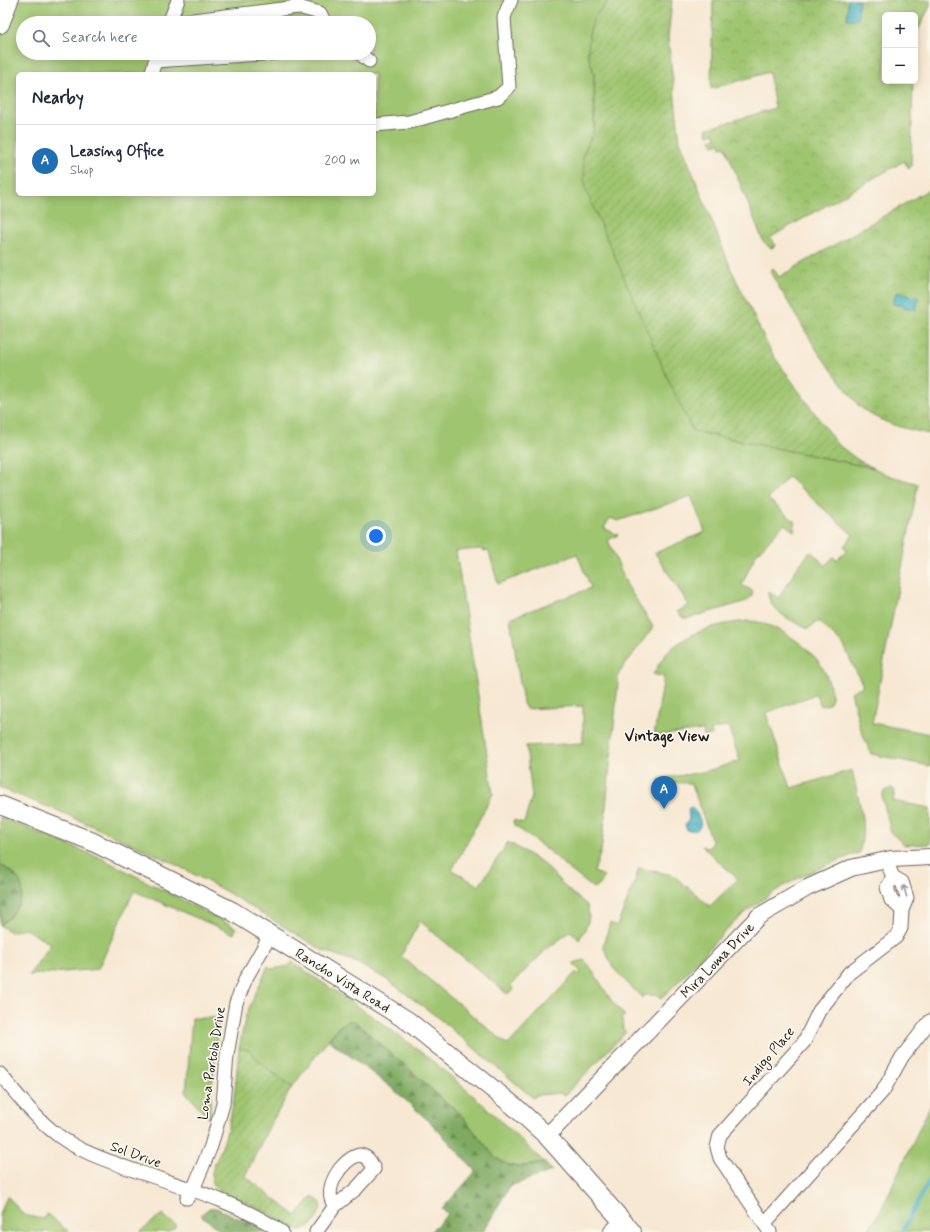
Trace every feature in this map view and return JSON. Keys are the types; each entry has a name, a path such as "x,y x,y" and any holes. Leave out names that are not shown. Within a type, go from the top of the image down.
{"main road":[{"path":"0,24 9,0"},
{"name":"Rancho Vista Road","path":"0,805 91,841 232,911 408,1021 514,1106 547,1136 621,1228"}],"street":[{"path":"172,16 178,0"},
{"path":"376,125 409,122 498,97 509,86 504,17 511,0"},
{"path":"217,16 298,4 320,13 322,16"},
{"path":"152,72 155,60"},
{"name":"Mira Loma Drive","path":"547,1136 759,916 807,888 852,868 886,860 930,857"},
{"name":"Indigo Place","path":"767,1228 720,1158 717,1147 720,1135 804,1042 819,1011 849,973 896,937 901,928 902,910 891,900 887,887 893,877 886,860"},
{"name":"Loma Portola Drive","path":"190,1194 211,1146 223,1104 227,1055 236,1003 246,978 271,934"},
{"path":"767,1228 883,1091 902,1057 930,1021"},
{"name":"Sol Drive","path":"0,1074 26,1106 59,1136 92,1155 169,1183 190,1194 270,1224 282,1232"},
{"path":"316,1232 335,1206"}],"green space":[{"path":"16,0 609,0 594,17 588,55 594,73 594,130 583,155 693,431 874,468 888,475 918,484 872,723 930,734 930,766 871,754 860,727 851,692 863,686 844,646 820,622 816,622 808,629 782,614 772,605 769,599 768,592 779,598 797,568 809,553 813,553 825,566 833,557 837,560 847,550 844,546 853,535 788,477 768,499 794,521 794,531 784,524 756,554 742,584 753,591 751,597 747,601 689,618 683,618 677,612 689,605 655,553 705,532 691,496 618,521 610,518 604,528 618,535 608,540 627,585 653,627 619,673 604,828 601,851 594,872 604,876 600,885 593,888 565,866 555,856 514,825 513,820 524,823 532,796 526,746 583,743 583,706 526,709 523,703 510,618 591,588 577,554 498,584 489,552 480,549 456,551 493,794 452,870 479,886 508,842 543,863 568,890 587,905 589,919 579,940 571,931 548,948 511,985 513,990 507,994 420,921 401,956 508,1045 576,972 579,975 581,972 573,963 584,960 589,965 611,1000 625,1016 622,1018 623,1029 626,1032 564,1096 561,1093 537,1095 533,1098 436,1016 386,979 353,961 322,950 225,891 171,862 61,812 0,788 0,243 2,239 0,238 0,40"},
{"path":"609,0 672,0 668,38 680,141 731,269 771,352 836,443 858,460 874,468 693,431 671,386 585,188 583,155 594,130 595,112 594,73 588,55 589,35 594,17"},
{"path":"713,0 930,0 930,6 918,30 918,12 882,12 882,84 913,84 911,167 909,169 904,161 771,237 775,245 774,247 770,248 763,241 725,146 721,147 720,143 714,145 711,140 716,138 714,133 708,135 706,129 775,108 769,72 711,89"},
{"path":"930,189 930,434 884,421 875,417 859,406 818,352 770,272 773,268 779,277"},
{"path":"749,621 768,625 790,636 809,651 825,672 832,696 829,704 821,706 816,694 766,713 791,788 852,770 861,812 863,832 859,853 829,864 799,878 771,894 733,924 661,998 658,995 645,995 642,998 613,968 603,946 610,923 617,926 639,868 673,875 710,906 738,879 702,846 706,848 711,846 712,841 692,785 689,783 659,782 659,779 703,772 740,761 728,726 711,730 712,735 704,737 703,730 654,736 664,677 653,674 667,653 686,638 716,626"},
{"path":"892,788 895,790 893,801 930,808 930,844 905,845 891,833 882,796 884,791"},
{"path":"0,817 101,858 236,928 234,934 134,891 98,969 29,975 51,944 25,929 10,932 0,925 9,918 15,910 15,875 0,864"},
{"path":"0,864 19,880 22,885 22,897 9,918 0,924"},
{"path":"292,962 373,1017 421,1052 469,1092 545,1163 517,1167 504,1163 494,1156 458,1111 444,1101 405,1064 338,1027 292,1087 263,1065 249,1051 239,1048 246,1015 268,966 272,969 289,966"},
{"path":"192,1018 219,1018 209,1118 186,1093"},
{"path":"348,1021 355,1021 444,1101 458,1111 494,1156 504,1163 517,1167 545,1163 552,1171 510,1186 483,1232 430,1232 448,1214 442,1209 476,1171 431,1123 392,1088 329,1040 338,1027"},
{"path":"239,1048 249,1050 263,1065 292,1087 268,1129 245,1176 296,1216 313,1196 322,1204 315,1221 305,1229 300,1230 258,1208 219,1191 212,1185 211,1180 213,1170 226,1135 232,1110"},
{"path":"930,1106 930,1232 867,1232 882,1208"},
{"path":"7,1196 24,1215 43,1219 47,1214 69,1232 0,1232 0,1215"},
{"path":"209,1208 216,1208 269,1232 222,1232 201,1215"},
{"path":"162,1214 176,1226 169,1232 140,1232"}],"water":[{"path":"848,0 859,0 858,19 847,19"},
{"path":"896,292 919,298 916,310 893,304"},
{"path":"691,807 695,810 701,823 698,829 687,830 685,826 689,819 688,809"}],"waterway":[{"path":"902,1232 930,1179"}],"place":[{"name":"Leasing Office","path":"664,809"}],"district":[{"name":"Vintage View","path":"667,736"}]}
